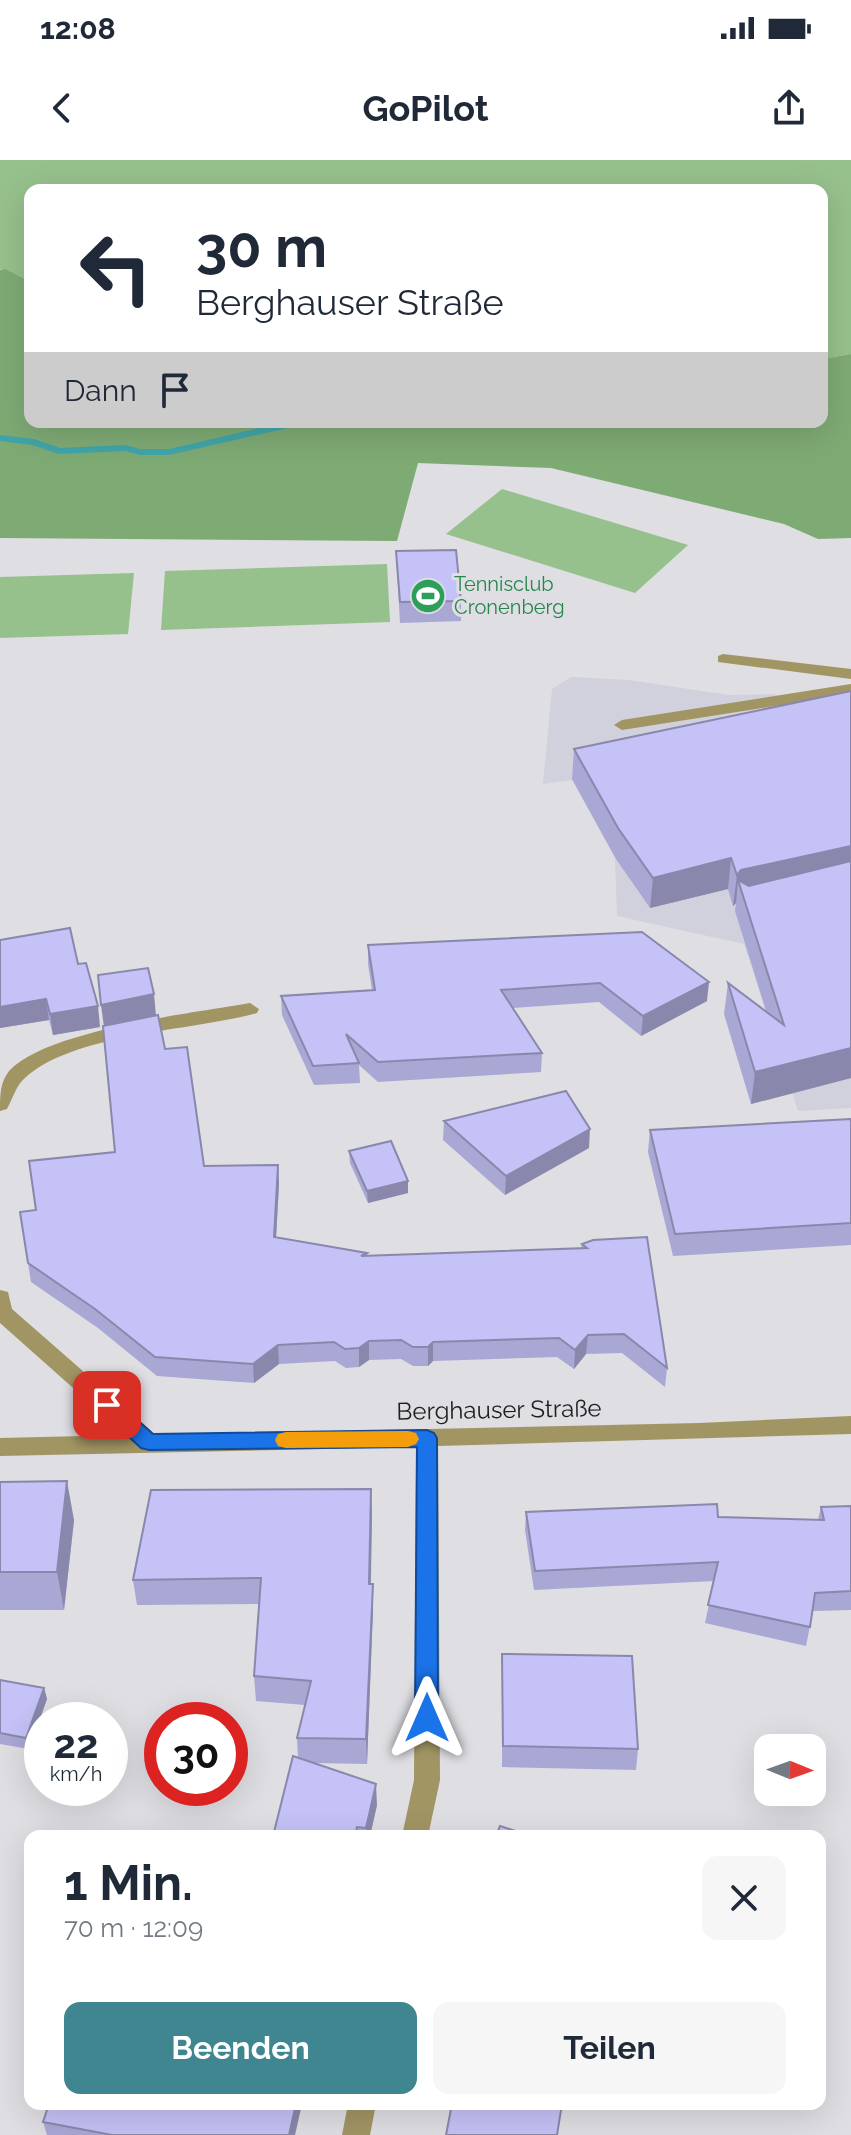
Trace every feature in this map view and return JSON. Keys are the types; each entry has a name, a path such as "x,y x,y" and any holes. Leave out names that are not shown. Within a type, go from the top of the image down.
{"street":[{"path":"723,659 851,674"},
{"path":"622,725 851,689"},
{"path":"0,1104 7,1086 20,1072 71,1046 250,1009"},
{"path":"0,1298 2,1312 149,1442"},
{"name":"Berghauser Straße","path":"0,1447 851,1425"},
{"path":"416,1830 427,1780 427,1438"},
{"path":"356,2135 361,2110"}],"shaded area":[{"path":"571,677 629,680 729,695 773,694 851,719 851,1108 798,1111 744,944 617,916 615,858 572,780 543,784 552,689"}],"green space":[{"path":"0,160 851,160 851,354 828,358 828,184 24,184 24,279 0,269"},
{"path":"5,269 24,279 24,428 828,428 828,358 851,354 851,538 818,539 784,524 551,468 418,463 397,541 0,538 0,270"},
{"path":"502,489 688,545 635,593 446,534"},
{"path":"387,564 390,622 161,630 165,571"},
{"path":"134,573 128,634 0,638 0,577"}],"building":[{"path":"456,550 461,601 400,602 396,551"},
{"path":"851,691 851,846 741,870 737,875 731,858 653,878 618,828 574,749"},
{"path":"851,861 851,1048 755,1072 728,983 784,1025 738,880 749,886"},
{"path":"70,928 78,964 86,963 98,1006 50,1014 46,999 0,1007 0,940"},
{"path":"642,932 709,982 643,1016 600,983 501,990 542,1053 378,1062 346,1034 359,1063 313,1066 281,996 375,990 368,945"},
{"path":"148,968 154,994 101,1005 98,975"},
{"path":"158,1015 165,1049 187,1047 204,1166 278,1165 274,1237 367,1253 361,1256 587,1248 582,1244 593,1240 647,1237 667,1368 624,1334 588,1335 575,1350 559,1338 433,1342 428,1347 413,1347 401,1340 369,1341 359,1348 345,1349 334,1342 278,1345 253,1364 155,1357 95,1309 28,1263 20,1212 36,1210 29,1161 115,1152 103,1026"},
{"path":"566,1091 590,1129 506,1176 444,1121"},
{"path":"851,1119 851,1223 675,1234 650,1130"},
{"path":"391,1141 408,1181 367,1191 349,1151"},
{"path":"67,1481 57,1572 0,1572 0,1482"},
{"path":"371,1489 369,1584 373,1584 366,1739 297,1738 311,1681 254,1676 261,1578 133,1580 151,1490"},
{"path":"717,1504 718,1517 824,1520 821,1507 851,1506 851,1591 815,1593 810,1627 708,1605 718,1562 535,1571 526,1512"},
{"path":"502,1654 632,1656 638,1749 503,1746"},
{"path":"0,1680 44,1688 39,1702 24,1702 24,1738 0,1733"},
{"path":"293,1756 376,1784 366,1828 274,1830"},
{"path":"47,2110 295,2110 289,2135 112,2135 43,2122"},
{"path":"451,2110 561,2110 557,2135 446,2135"}],"waterway":[{"path":"0,438 34,442 59,451 125,448 140,452 169,452 242,437 269,428"}],"slow traffic":[{"path":"286,1440 408,1439"}],"place":[{"name":"Tennisclub Cronenberg","path":"428,596"}],"route":[{"path":"107,1405 149,1442 427,1438 427,1718"}]}
